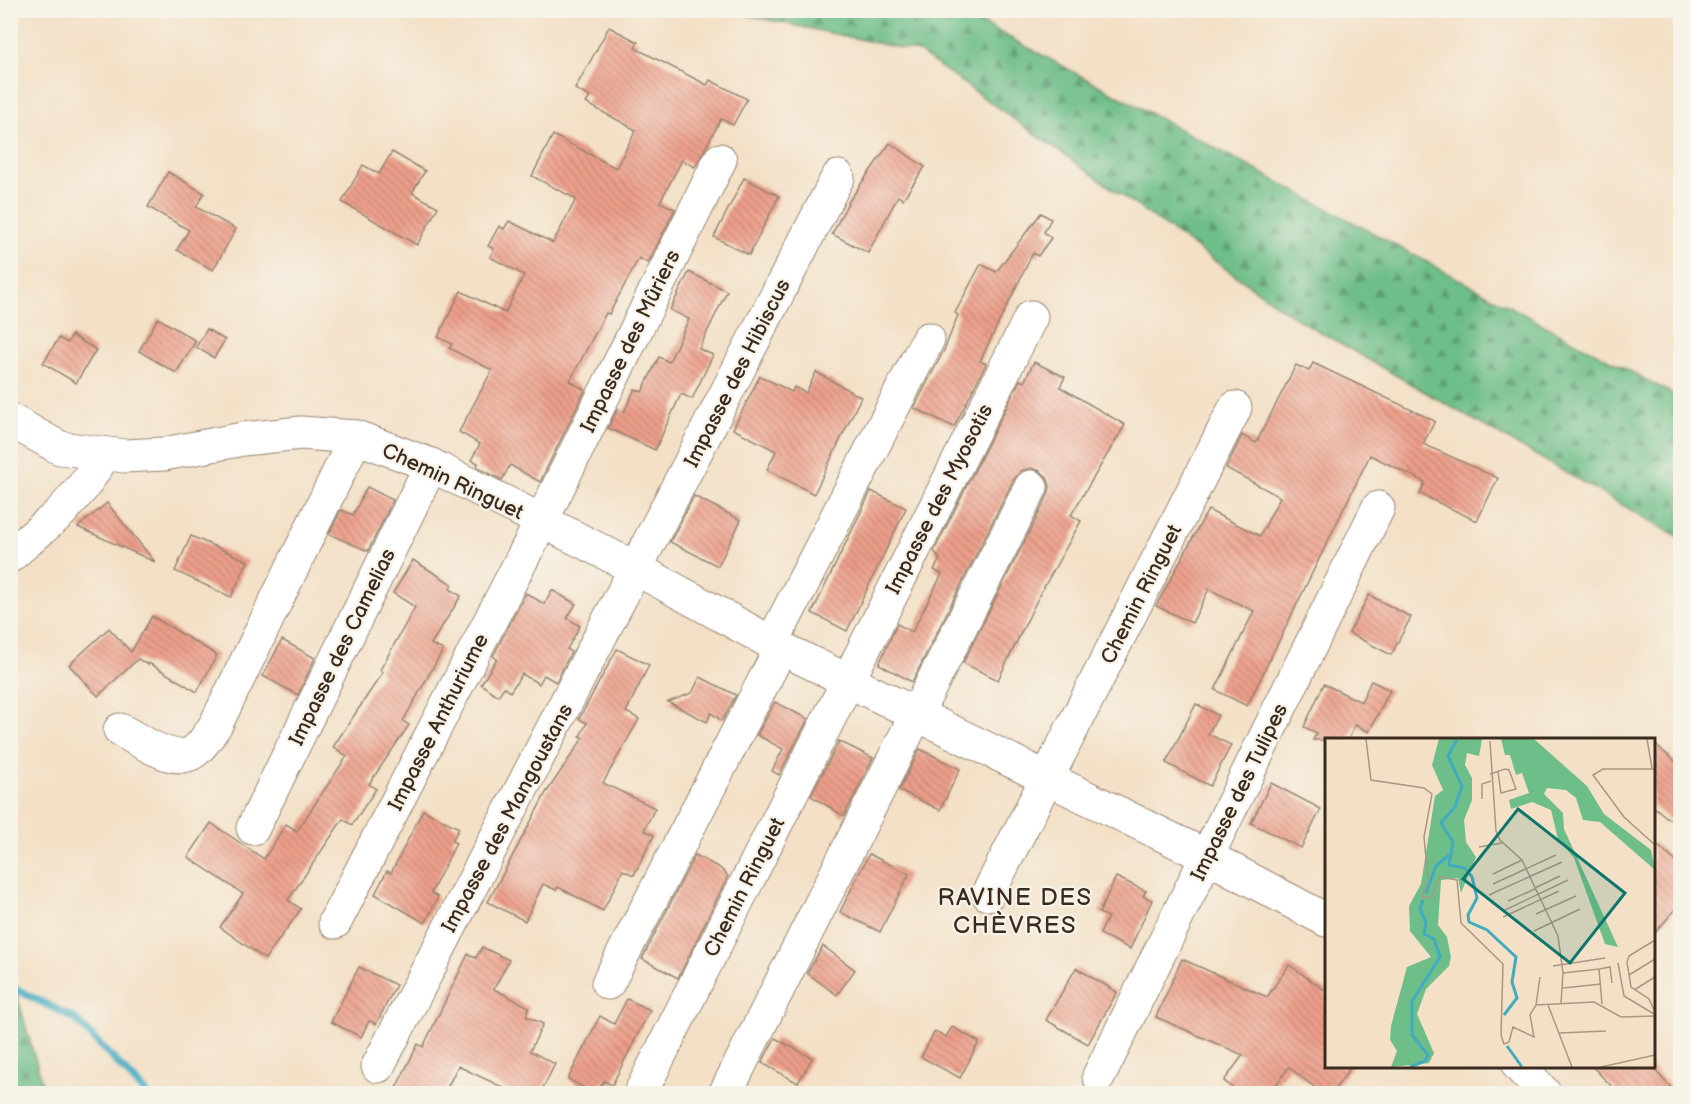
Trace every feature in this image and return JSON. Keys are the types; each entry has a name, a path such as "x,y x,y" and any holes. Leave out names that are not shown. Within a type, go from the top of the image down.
{"street":[{"name":"Impasse des Mûriers","path":"541,522 720,160"},
{"name":"Impasse des Hibiscus","path":"637,569 837,177"},
{"name":"Impasse des Myosotis","path":"848,681 1031,317"},
{"path":"608,983 928,339"},
{"name":"Chemin Ringuet","path":"988,894 1235,408"},
{"name":"Chemin Ringuet","path":"10,420 60,448 125,456 164,454 243,439 301,433 356,438 431,465 637,569 777,645 1208,857 1325,919"},
{"path":"120,730 165,753 182,756 194,752 205,740 216,724 356,438"},
{"path":"10,556 60,513 82,488 105,453"},
{"name":"Impasse des Camelias","path":"253,828 431,465"},
{"path":"725,1094 1031,487"},
{"name":"Impasse des Tulipes","path":"1099,1076 1378,508"},
{"name":"Impasse Anthuriume","path":"335,922 541,522"},
{"name":"Impasse des Mangoustans","path":"378,1066 637,569"},
{"name":"Chemin Ringuet","path":"640,1094 848,681"},
{"path":"1521,1068 1545,1094"}],"green space":[{"path":"727,11 960,11 1680,398 1680,538 1294,317 919,52"},
{"path":"11,975 45,1093 11,1093"}],"building":[{"path":"609,27 638,42 635,48 707,85 710,80 747,99 733,125 721,119 695,167 682,160 660,202 675,209 648,263 639,258 609,314 606,313 570,381 585,390 540,482 510,465 502,480 477,467 478,463 471,460 480,444 459,432 492,370 449,348 452,344 438,337 461,291 505,313 524,275 490,257 494,249 488,246 499,226 504,229 509,221 553,243 576,199 532,176 553,135 616,168 636,130 586,103 590,97 575,89"},
{"path":"890,143 925,167 903,199 898,196 868,253 832,234 849,201"},
{"path":"392,152 425,171 412,193 438,207 417,245 342,202 363,165 379,174"},
{"path":"168,172 204,193 196,207 236,229 213,270 177,250 189,230 148,207"},
{"path":"744,178 779,196 749,255 714,237"},
{"path":"1041,213 1051,219 1044,232 1051,238 1038,256 1033,253 980,361 986,364 954,427 914,408 945,348 958,315 955,313 981,264 996,272"},
{"path":"689,272 727,291 699,349 713,355 692,399 681,394 655,450 608,428 618,408 624,412 635,389 642,392 659,357 669,362 689,319 670,310"},
{"path":"158,318 196,341 176,373 139,351"},
{"path":"207,329 225,340 214,358 196,347"},
{"path":"72,335 96,350 76,383 43,363 59,338 67,343"},
{"path":"1034,362 1065,377 1060,387 1125,425 1071,515 1081,521 1039,596 998,680 963,663 1048,495 1050,487 1047,477 1031,468 1021,471 1014,479 912,682 879,664 897,624 912,632 942,574 934,570 940,559 934,551 1020,380 1024,382"},
{"path":"1313,363 1435,421 1423,444 1498,478 1477,521 1420,494 1425,482 1370,455 1247,706 1215,690 1254,611 1209,589 1192,623 1156,606 1208,510 1260,536 1280,497 1226,468 1242,435 1256,443 1296,365 1309,371"},
{"path":"816,372 861,397 814,494 767,470 776,451 733,429 760,376 792,392 794,387 806,393"},
{"path":"367,487 393,500 368,551 329,534 341,510 353,515"},
{"path":"871,491 906,508 847,631 812,613"},
{"path":"694,496 741,520 718,566 670,542"},
{"path":"107,503 155,562 78,527"},
{"path":"191,536 248,561 231,597 175,571"},
{"path":"413,560 452,584 450,589 461,596 431,644 443,650 403,721 409,725 369,784 376,789 352,825 343,819 288,900 301,909 265,959 220,927 243,894 188,857 211,823 264,859 286,824 297,831 347,756 333,747 383,672 380,670 415,607 393,593"},
{"path":"552,590 576,604 567,618 580,626 567,649 571,652 556,682 544,675 539,684 522,674 510,692 504,687 498,696 481,684 497,659 493,656 526,593 544,604"},
{"path":"1369,595 1411,617 1391,655 1349,633"},
{"path":"152,616 217,655 197,692 149,663 148,665 138,659 98,696 69,665 109,628 131,652"},
{"path":"282,640 315,658 298,695 263,676"},
{"path":"617,649 649,665 626,712 639,719 603,783 655,808 644,830 654,835 634,875 623,870 603,911 558,887 556,890 543,884 525,921 488,902 546,793 583,738 580,736 587,723 579,719"},
{"path":"700,677 736,695 722,721 711,713 707,722 668,702 692,693"},
{"path":"1371,681 1390,690 1369,732 1355,725 1349,738 1313,740 1317,733 1304,727 1324,684 1361,702"},
{"path":"775,702 808,719 779,775 772,771 783,749 757,735"},
{"path":"1196,704 1218,715 1208,734 1231,745 1210,786 1166,763"},
{"path":"839,741 873,758 844,816 811,796"},
{"path":"1655,745 1680,765 1680,807 1670,820 1655,808"},
{"path":"920,749 960,769 940,810 899,790"},
{"path":"1271,783 1321,809 1301,848 1251,823"},
{"path":"423,810 459,828 452,841 456,843 431,893 438,897 425,923 375,894 387,871 391,873"},
{"path":"1655,844 1680,865 1680,904 1655,933"},
{"path":"869,854 909,874 880,932 840,912"},
{"path":"695,855 720,868 728,876 678,978 642,959"},
{"path":"1116,877 1146,891 1143,896 1152,900 1130,949 1100,934 1108,917 1099,913"},
{"path":"823,946 855,970 837,995 807,973"},
{"path":"482,947 509,960 494,989 529,1007 526,1016 543,1024 530,1051 555,1064 540,1094 517,1094 458,1066 444,1094 393,1094 418,1044 423,1047 468,954 476,958"},
{"path":"1182,959 1267,997 1289,965 1325,990 1325,1068 1350,1068 1331,1094 1323,1094 1289,1067 1269,1094 1241,1094 1224,1081 1243,1055 1156,1017"},
{"path":"359,967 396,985 376,1024 369,1021 361,1037 331,1022"},
{"path":"1076,968 1117,992 1088,1044 1046,1020"},
{"path":"627,999 650,1010 612,1085 604,1081 595,1094 568,1079 600,1016 614,1024"},
{"path":"952,1027 979,1042 960,1078 921,1057 935,1031 946,1037"},
{"path":"775,1038 812,1058 798,1083 762,1063"},
{"path":"1594,1068 1653,1068 1677,1094 1619,1094"}],"waterway":[{"name":"RAVINE DES CHÈVRES","path":"10,986 75,1019 147,1094"}],"district":[{"name":"RAVINE DES CHÈVRES","path":"1015,911"}]}
